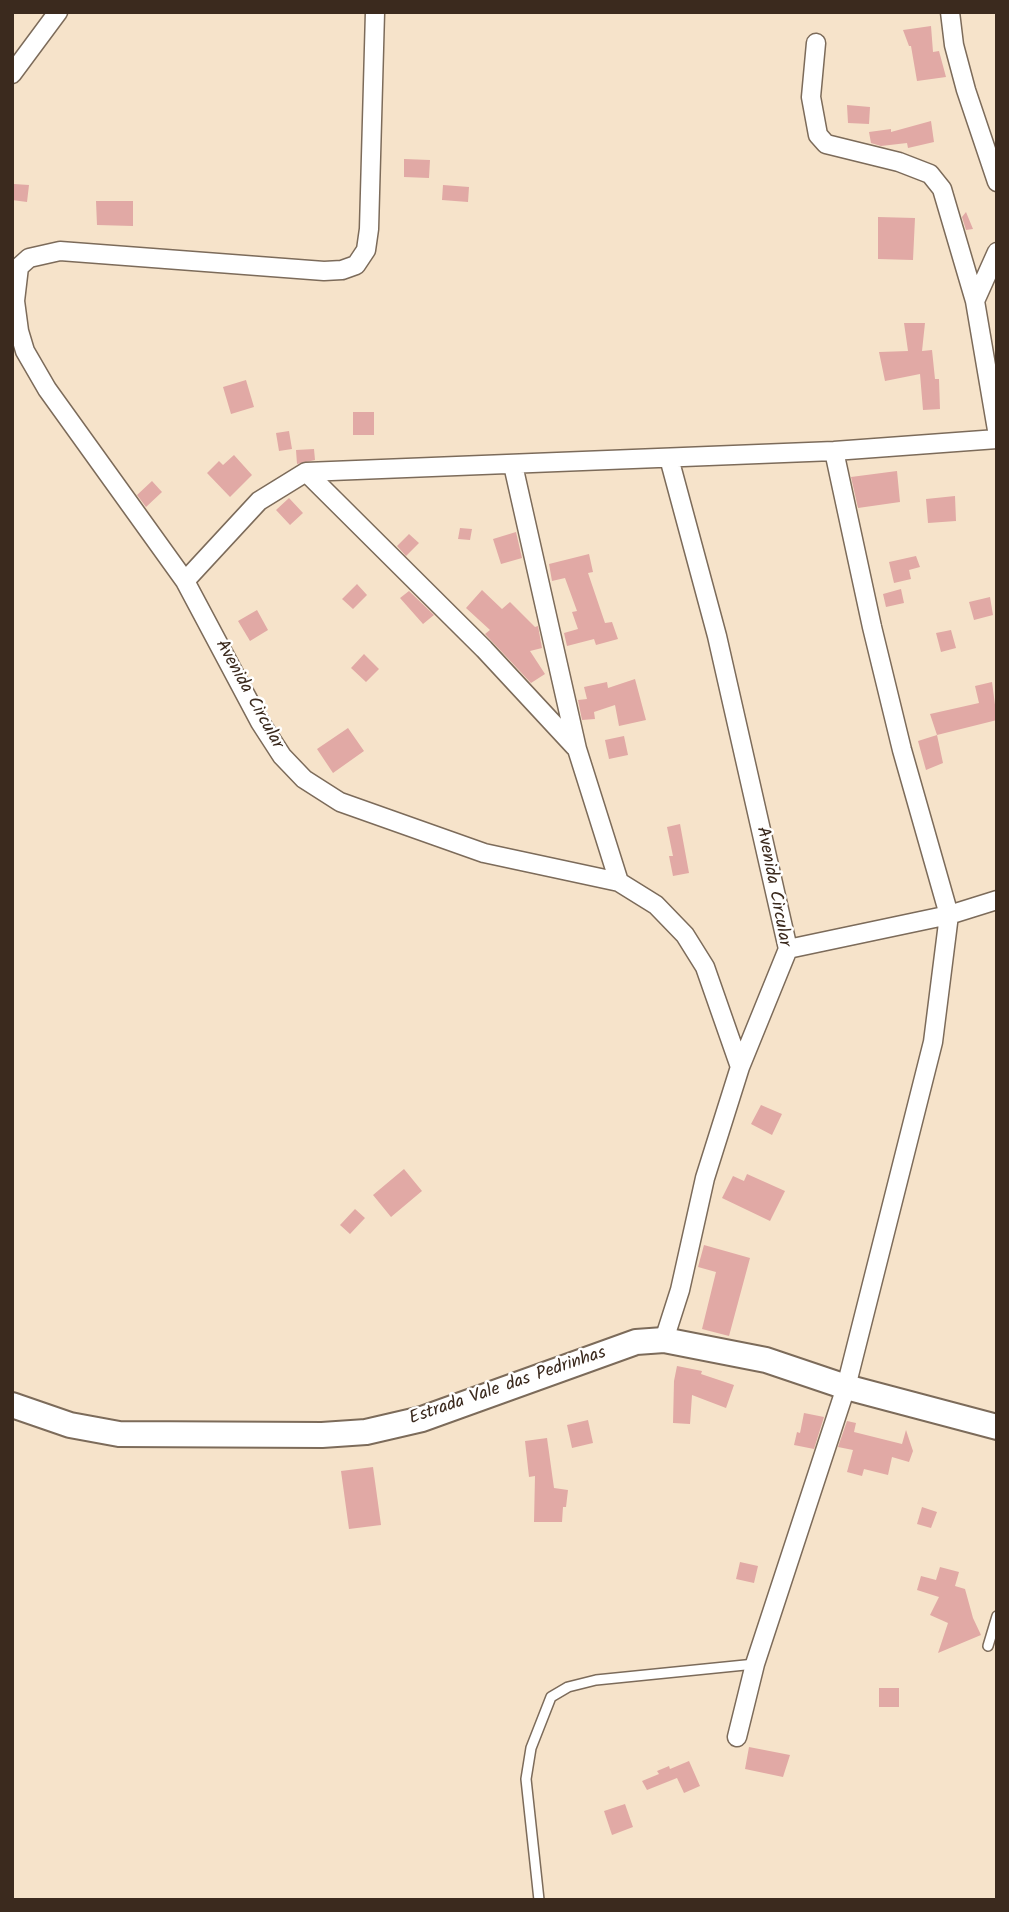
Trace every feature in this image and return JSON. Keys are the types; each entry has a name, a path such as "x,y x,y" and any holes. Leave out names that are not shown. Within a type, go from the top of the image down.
{"main road":[{"name":"Estrada Vale das Pedrinhas","path":"12,1405 70,1425 118,1434 323,1435 366,1432 422,1419 636,1342 664,1340 766,1360 846,1387 997,1427"}],"street":[{"path":"12,74 58,12"},
{"path":"15,263 60,251 324,271 342,270 356,265 366,250 369,229 375,12"},
{"path":"950,12 954,45 966,90 997,182"},
{"path":"816,43 811,97 818,135 826,144 899,162 930,174 942,189 975,301 997,430"},
{"path":"975,301 997,252"},
{"name":"Avenida Circular","path":"15,263 18,351 185,580 282,756 304,779 340,802 484,853 619,882 656,905 685,935 705,968 740,1067"},
{"path":"185,580 259,501 306,472 834,451 997,439"},
{"path":"737,1737 755,1664 846,1387 933,1042 949,915 872,628 834,451"},
{"name":"Avenida Circular","path":"664,1340 680,1290 705,1178 740,1067 788,949 717,635 669,458"},
{"path":"513,464 577,749 619,882"},
{"path":"306,472 484,649 577,749"},
{"path":"788,949 949,915 997,900"}],"lane":[{"path":"988,1646 997,1616"},
{"path":"539,1900 526,1779 531,1748 551,1697 569,1687 596,1680 755,1664"}],"building":[{"path":"931,26 933,52 939,51 946,77 917,81 911,46 903,30"},
{"path":"847,105 870,107 869,124 848,123"},
{"path":"931,121 934,142 908,148 907,143 881,146 871,143 869,132 891,129 891,132"},
{"path":"404,159 430,160 429,178 404,177"},
{"path":"14,184 29,185 27,202 12,200"},
{"path":"443,185 469,187 468,202 442,200"},
{"path":"96,201 133,201 133,226 97,225"},
{"path":"966,212 973,229 966,230 962,217"},
{"path":"878,217 915,218 913,260 878,259"},
{"path":"904,323 925,323 922,351 932,350 935,379 939,379 940,409 923,410 920,374 885,381 879,352 908,351"},
{"path":"246,380 254,407 231,414 223,387"},
{"path":"353,412 374,412 374,435 353,435"},
{"path":"289,431 292,449 279,451 276,433"},
{"path":"314,449 315,460 297,464 296,450"},
{"path":"234,455 252,475 230,497 207,473 219,461 223,465"},
{"path":"897,471 900,502 858,508 851,477"},
{"path":"152,481 162,492 146,507 137,495"},
{"path":"955,496 956,521 928,523 926,499"},
{"path":"289,498 303,513 290,525 276,510"},
{"path":"460,528 472,529 470,540 458,539"},
{"path":"516,532 522,558 501,564 493,539"},
{"path":"409,534 419,543 406,556 397,546"},
{"path":"589,554 593,572 588,573 605,623 612,622 618,639 596,645 594,639 567,646 564,633 578,629 572,612 577,611 565,578 552,581 549,564"},
{"path":"916,556 920,567 909,570 911,579 894,583 889,562"},
{"path":"357,584 367,595 353,609 342,599"},
{"path":"901,589 904,603 886,607 883,594"},
{"path":"482,590 502,609 510,602 535,627 538,626 542,648 530,651 545,674 531,683 485,634 490,630 466,608"},
{"path":"409,591 434,615 423,624 400,598"},
{"path":"990,597 993,615 974,620 969,602"},
{"path":"257,610 268,630 250,641 238,621"},
{"path":"951,630 956,648 941,652 936,633"},
{"path":"364,654 379,669 366,682 351,668"},
{"path":"635,679 646,720 619,726 615,705 594,712 595,719 582,720 578,700 587,699 584,687 607,682 608,688"},
{"path":"992,682 997,720 937,735 930,714 979,703 975,686"},
{"path":"348,728 364,751 333,773 317,749"},
{"path":"937,735 943,763 926,770 918,741"},
{"path":"624,736 628,755 609,759 605,740"},
{"path":"680,824 689,873 673,876 669,856 673,856 667,827"},
{"path":"761,1105 782,1114 772,1135 751,1124"},
{"path":"404,1169 422,1191 391,1217 373,1195"},
{"path":"747,1174 785,1191 770,1221 722,1198 733,1176 744,1181"},
{"path":"355,1209 365,1218 350,1234 340,1225"},
{"path":"704,1245 750,1258 729,1336 702,1329 716,1272 698,1267"},
{"path":"677,1366 702,1371 701,1374 734,1385 726,1408 692,1395 690,1424 673,1423"},
{"path":"804,1413 824,1417 814,1449 794,1445 797,1432 800,1433"},
{"path":"588,1420 593,1443 572,1448 567,1425"},
{"path":"847,1421 856,1423 854,1432 902,1444 906,1430 913,1451 909,1462 892,1457 888,1475 864,1469 862,1476 847,1472 853,1450 838,1447"},
{"path":"547,1438 554,1488 568,1490 562,1522 534,1522 535,1476 529,1477 525,1441"},
{"path":"373,1467 381,1525 349,1529 341,1471"},
{"path":"922,1507 937,1512 931,1528 917,1524"},
{"path":"740,1562 758,1566 754,1583 736,1579"},
{"path":"940,1567 959,1572 955,1586 965,1589 981,1635 938,1653 948,1623 930,1615 939,1597 917,1590 921,1576 936,1580"},
{"path":"879,1688 899,1688 899,1707 879,1707"},
{"path":"749,1747 790,1755 783,1777 745,1769"},
{"path":"689,1761 700,1786 684,1793 677,1778 647,1790 642,1781 659,1774 657,1771"},
{"path":"625,1804 633,1827 612,1835 604,1811"}]}
